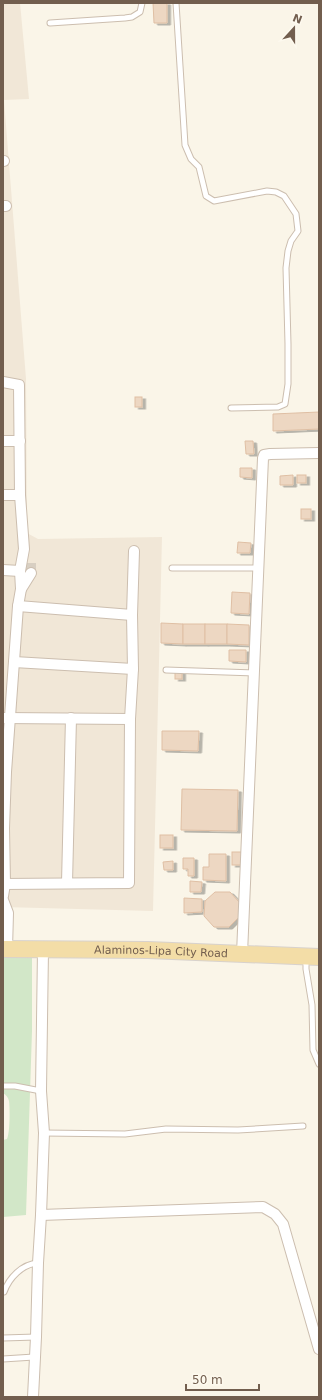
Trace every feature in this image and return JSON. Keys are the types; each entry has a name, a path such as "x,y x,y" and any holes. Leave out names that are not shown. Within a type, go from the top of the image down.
{"main road":[{"name":"Alaminos-Lipa City Road","path":"5,949 148,950 312,957"}],"street":[{"path":"3,382 20,386 20,495 24,549 25,554 31,562"},
{"path":"3,441 20,441"},
{"path":"242,954 263,458 264,455 319,453"},
{"path":"3,495 20,495"},
{"path":"3,896 6,718 14,662 18,606 21,589 20,571 24,549"},
{"path":"4,884 129,883 130,719 134,669 132,615 134,551"},
{"path":"3,570 20,571"},
{"path":"21,589 31,573"},
{"path":"18,606 132,615"},
{"path":"14,662 134,669"},
{"path":"6,718 130,719"},
{"path":"67,883 71,718"},
{"path":"3,900 8,913 5,949"},
{"path":"34,1397 34,1357 44,1133 42,1090 43,950"},
{"path":"41,1215 263,1207 275,1214 283,1224 319,1349"}],"lane":[{"path":"50,22 125,18 140,12 142,3"},
{"path":"176,3 185,145 191,158 199,167 206,196 214,201 267,191 276,192 284,196 296,214 298,226 298,231 291,241 288,251 286,268 288,384 285,404 278,407 231,408"},
{"path":"172,568 259,568"},
{"path":"166,670 255,674"},
{"path":"312,957 306,969 312,1005 313,1050 319,1064"},
{"path":"3,1086 15,1086 42,1090"},
{"path":"44,1133 126,1134 166,1129 238,1130 304,1126"},
{"path":"4,1292 8,1282 16,1273 31,1264 38,1263"},
{"path":"3,1338 36,1337"},
{"path":"3,1359 34,1357"}],"shaded area":[{"path":"3,3 20,3 29,99 4,100 26,379 27,533 38,539 162,537 153,911 3,907"}],"green space":[{"path":"3,958 32,958 32,1031 26,1215 3,1217 3,1140 7,1139 8,1136 10,1115 9,1100 3,1093"}],"building":[{"path":"153,3 167,3 167,23 154,23"},
{"path":"135,397 142,397 142,407 135,407"},
{"path":"319,412 319,429 273,431 273,414"},
{"path":"245,441 253,441 254,454 246,454"},
{"path":"240,468 252,468 252,478 240,477"},
{"path":"293,475 293,485 280,485 280,476"},
{"path":"297,475 306,475 306,483 297,483"},
{"path":"301,509 311,509 311,519 301,519"},
{"path":"238,542 251,543 250,553 237,553"},
{"path":"232,592 250,593 249,614 231,613"},
{"path":"161,623 183,624 183,644 161,643"},
{"path":"183,624 205,624 205,644 183,644"},
{"path":"205,624 227,624 227,644 205,644"},
{"path":"227,624 249,625 249,645 227,644"},
{"path":"229,650 246,650 246,662 229,661"},
{"path":"175,672 182,672 182,679 175,679"},
{"path":"162,731 199,731 198,751 162,750"},
{"path":"182,789 238,790 237,831 181,830"},
{"path":"160,835 173,835 173,848 160,848"},
{"path":"232,852 244,852 244,865 232,865"},
{"path":"209,854 226,854 226,881 203,880 203,867 209,867"},
{"path":"183,858 194,858 194,876 188,876 188,869 183,869"},
{"path":"173,861 173,870 164,870 163,862"},
{"path":"190,881 202,882 201,892 190,892"},
{"path":"215,892 230,892 240,903 239,917 229,927 214,927 204,916 205,901"},
{"path":"184,898 202,899 202,912 184,913"}],"tunnel":[{"path":"31,562 31,573"}]}
